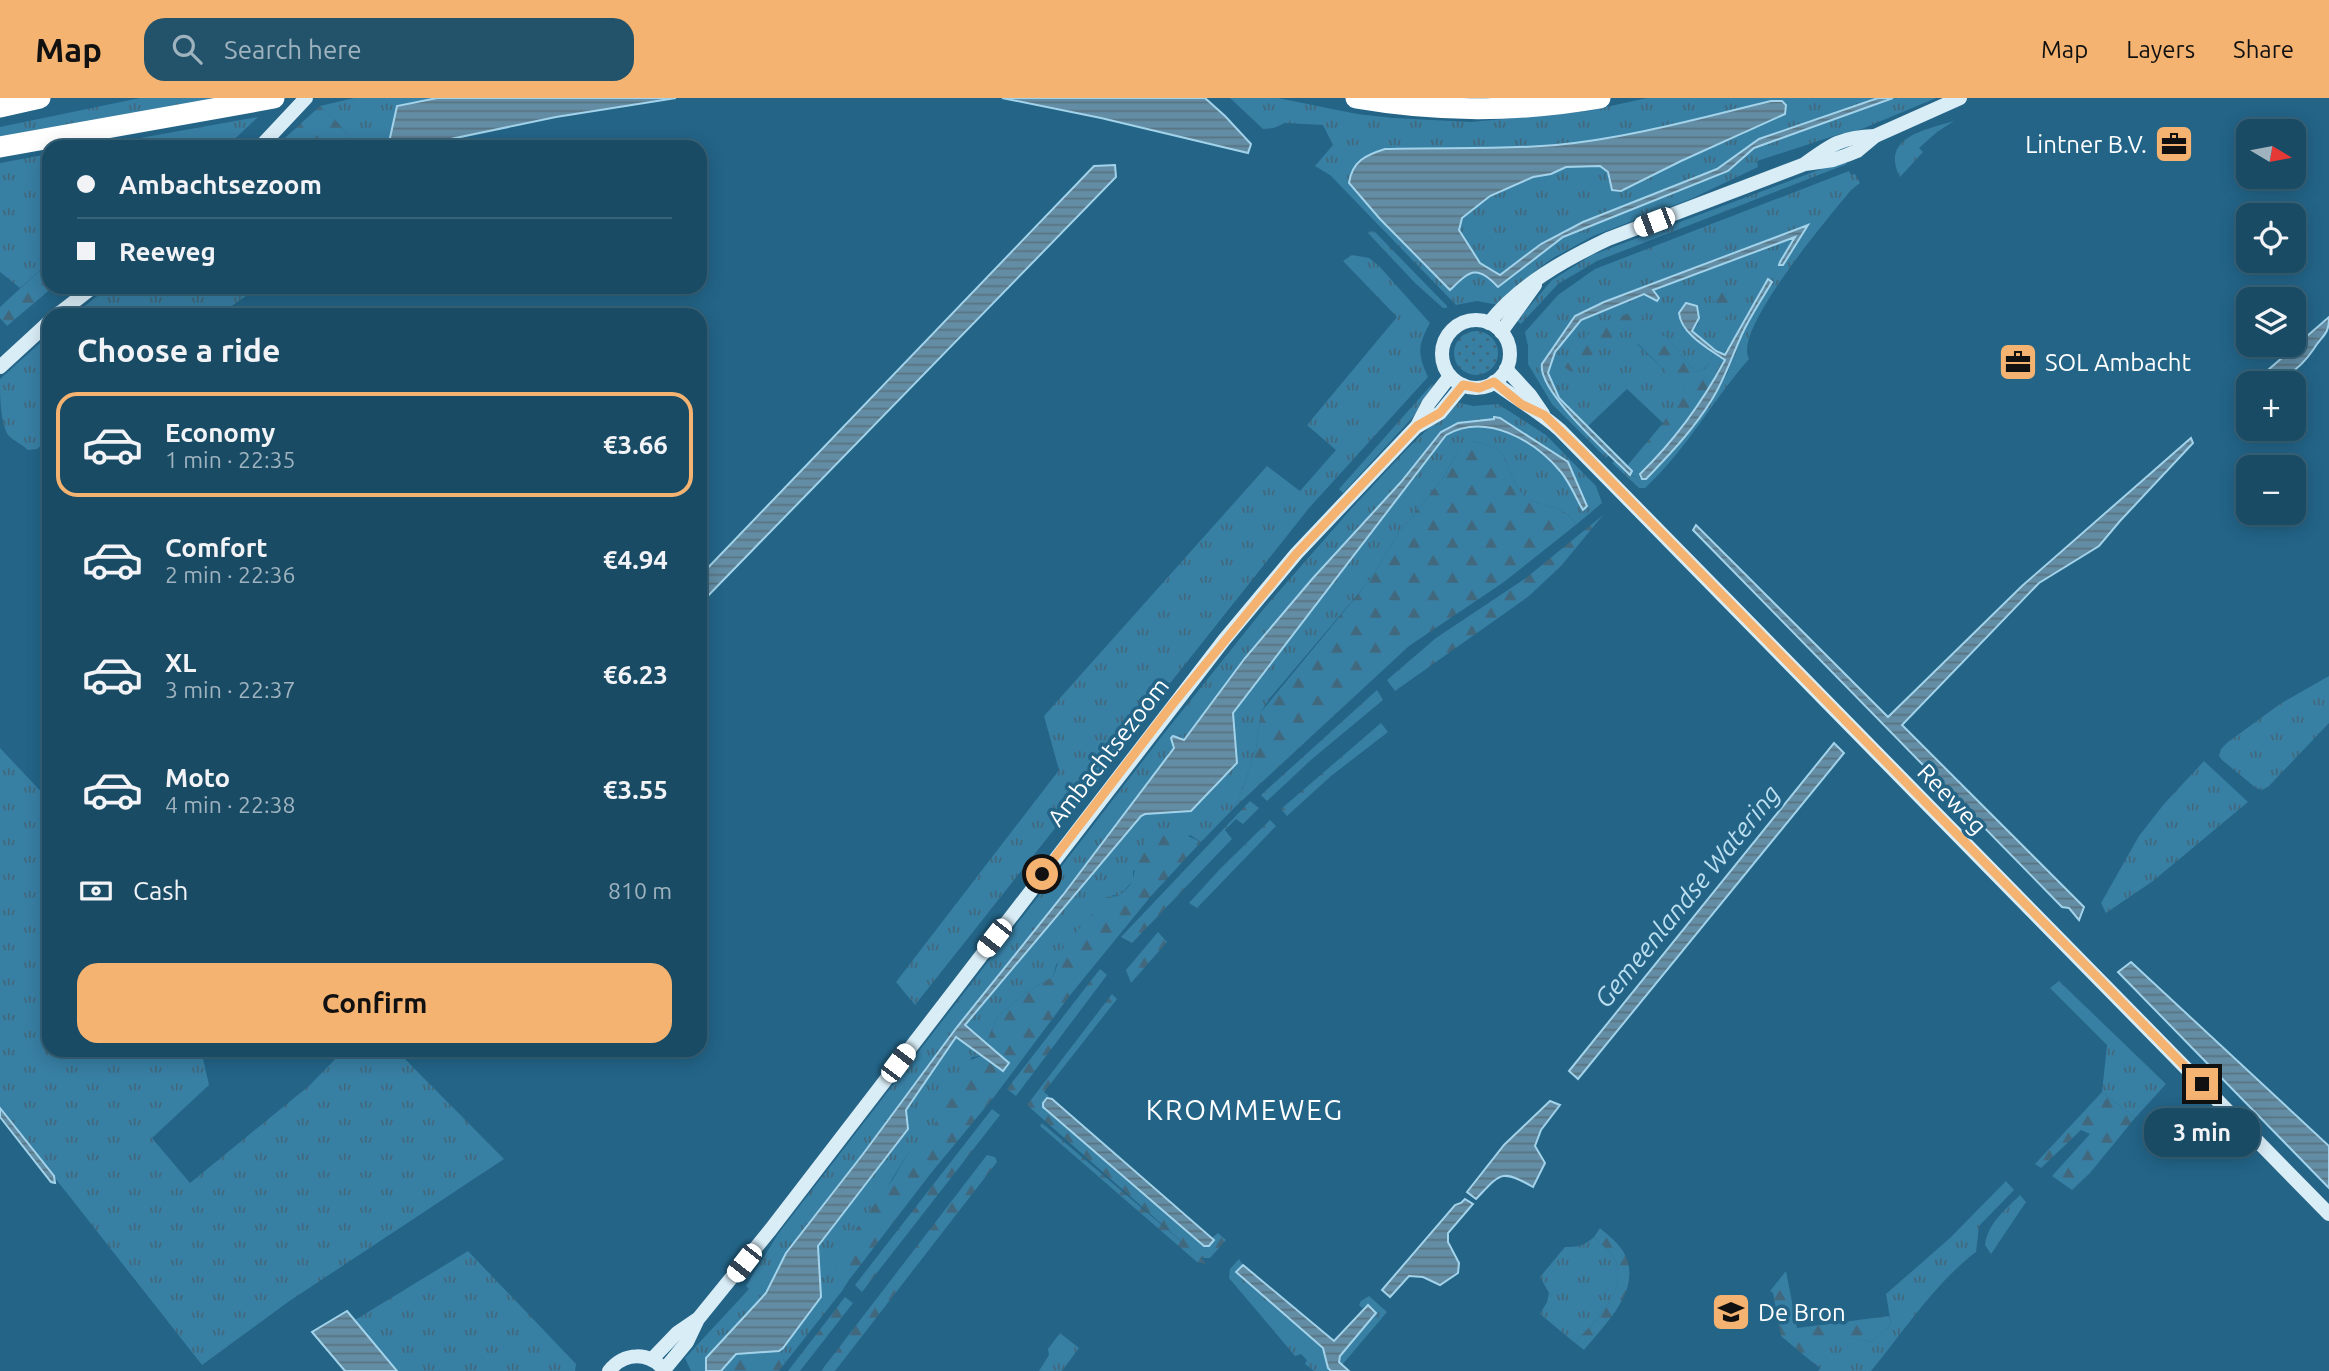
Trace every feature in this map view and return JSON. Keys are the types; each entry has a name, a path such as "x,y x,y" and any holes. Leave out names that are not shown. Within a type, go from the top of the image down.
{"highway":[{"path":"0,107 40,98"},
{"path":"0,147 274,98"},
{"path":"1356,98 1510,109 1561,105 1600,98"}],"street":[{"path":"267,140 306,98"},
{"path":"1489,323 1513,296 1560,264 1608,239 1805,164 1833,160 1857,151 1875,136 1960,98"},
{"path":"1501,332 1537,280"},
{"path":"66,308 84,294"},
{"path":"1476,320 1489,323 1501,332 1509,350 1506,369 1494,382 1479,388 1463,385 1450,376 1442,351 1449,334 1464,323 1476,320"},
{"path":"0,367 42,328"},
{"name":"Reeweg","path":"1506,369 1544,415 1685,560 2329,1214"},
{"name":"Ambachtsezoom","path":"664,1370 687,1342 698,1319 771,1229 1224,640 1296,554 1417,426 1450,376"},
{"name":"Reeweg","path":"1494,382 1521,404 1544,415"},
{"name":"Ambachtsezoom","path":"1417,426 1440,413 1463,385"},
{"name":"Ambachtsezoom","path":"652,1359 677,1333 698,1319"},
{"path":"609,1371 625,1357 639,1356 652,1359 664,1370"}],"green space":[{"path":"140,98 228,98 0,140 0,127"},
{"path":"354,98 437,98 397,106 390,140 351,140 320,106"},
{"path":"1230,98 1278,98 1357,114 1471,122 1588,111 1647,98 1878,98 1759,139 1717,169 1583,222 1541,244 1500,275 1480,264 1459,230 1462,218 1490,196 1513,184 1566,167 1600,166 1608,172 1608,180 1681,161 1744,134 1771,101 1664,127 1583,142 1513,147 1385,149 1374,153 1349,183 1380,219 1450,290 1473,273 1484,275 1498,286 1563,237 1728,171 1754,148 1893,98 1936,98 1845,136 1843,133 1757,161 1758,167 1693,198 1593,236 1535,271 1498,305 1477,301 1456,305 1330,175 1315,166 1333,145 1323,125 1285,123 1263,129"},
{"path":"320,106 351,140 283,140"},
{"path":"258,117 233,140 129,140"},
{"path":"1954,121 1919,148 1923,152 1900,177 1895,163 1901,144 1919,132"},
{"path":"42,155 42,268 20,288 0,272 0,163"},
{"path":"1845,160 1847,164 1597,261 1558,284 1521,324 1517,321 1552,280 1592,255"},
{"path":"1849,171 1851,175 1855,174 1860,183 1824,223 1768,300 1748,344 1749,359 1674,457 1645,488 1639,488 1612,463 1615,460 1629,475 1644,479 1693,428 1727,374 1745,327 1772,282 1768,279 1725,355 1692,331 1698,324 1699,309 1682,324 1714,353 1706,368 1695,372 1665,335 1637,344 1686,390 1663,423 1627,389 1587,427 1559,398 1548,373 1555,352 1581,320 1645,294 1653,300 1652,291 1796,237 1780,262 1806,225 1604,302 1575,316 1541,368 1556,400 1609,455 1606,458 1552,404 1528,364 1525,332 1558,295 1595,269"},
{"path":"1375,232 1447,308 1443,308 1415,283 1368,233"},
{"path":"1352,255 1369,258 1379,266 1430,323 1420,349 1428,377 1309,508 915,1005 896,982 1059,770 1044,716 1267,466 1300,491 1336,450 1307,425 1397,317 1343,261"},
{"path":"42,268 42,294 45,294 7,326 0,318 0,307"},
{"path":"1713,287 1740,289 1742,305 1721,320 1714,307"},
{"path":"100,294 249,294 229,308 82,308"},
{"path":"1635,311 1643,317 1606,342 1572,372 1562,366 1596,325"},
{"path":"1476,331 1491,338 1498,353 1491,368 1476,375 1461,368 1454,353 1461,338"},
{"path":"1665,335 1695,372 1706,368 1714,353 1725,360 1687,420 1640,474 1642,479 1631,475 1627,466 1663,423 1685,390 1637,343"},
{"path":"42,341 42,445 37,449 28,450 6,431 1,409 0,379"},
{"path":"1432,384 1435,387 1413,417 1343,493 1339,489"},
{"path":"1456,402 1473,406 1498,404 1546,435 1596,486 1602,503 1577,524 1560,510 1534,502 1525,496 1513,479 1503,456 1496,449 1471,441 1457,453 1443,478 1398,534 1369,581 1261,712 1256,749 1234,808 1201,842 1190,835 1133,871 1133,881 1119,896 1113,895 1056,965 1053,977 1028,991 997,1017 986,1044 965,1026 1141,816 1191,811 1237,764 1233,713 1446,435 1461,429 1493,428 1523,440 1550,460 1570,485 1582,510 1587,507 1568,462 1524,433 1494,419 1458,423 1441,432 1401,482 1313,578 1245,658 1183,740 1173,740 1174,748 786,1253 766,1293 706,1358 706,1371 691,1371 685,1358 749,1289 746,1286 778,1234 1162,736 1266,606 1351,509"},
{"path":"1471,441 1486,444 1503,456 1513,479 1525,496 1534,502 1560,510 1577,524 1504,582 1409,646 1234,808 1256,749 1261,712 1369,581 1398,534 1443,478 1457,453 1464,444"},
{"path":"1603,515 1561,566 1529,596 1395,691 1387,680 1436,638 1526,578"},
{"path":"2329,676 2329,723 2269,786 2262,790 2256,788 2222,760 2219,756 2221,749 2228,742 2280,704"},
{"path":"1377,690 1383,700 1312,759 1267,801 1261,795"},
{"path":"1381,723 1388,732 1331,776 1287,816 1281,809"},
{"path":"0,748 42,793 42,1057 203,1057 209,1085 152,1138 190,1183 310,1085 337,1057 403,1057 504,1159 288,1302 202,1365 0,1108"},
{"path":"2204,761 2248,802 2153,881 2106,913 2101,903 2139,836"},
{"path":"1250,801 1259,808 1243,824 1236,819 1225,830 1232,839 1132,943 1121,937"},
{"path":"1270,820 1276,826 1197,908 1189,903 1220,869"},
{"path":"1177,831 1201,842 1151,896 1071,994 994,1097 931,1173 849,1280 836,1272 845,1244 893,1179 908,1153 931,1131 941,1113 942,1095 965,1062 981,1056 1002,1071 1008,1063 986,1044 997,1017 1028,991 1053,977 1063,948 1106,897 1119,896 1131,883 1143,844 1155,836"},
{"path":"1158,932 1167,942 1131,983 1126,970"},
{"path":"1100,969 1107,975 1016,1096 1007,1089"},
{"path":"2059,981 2166,1084 2135,1118 2102,1092 2107,1045 2050,988"},
{"path":"1112,994 1117,999 1044,1092 1049,1096 1043,1107 1204,1246 1214,1240 1212,1238 1218,1233 1226,1240 1210,1258 1200,1258 1027,1105"},
{"path":"957,1037 981,1056 972,1057 931,1132 908,1153 836,1271 849,1280 785,1363 780,1350 821,1297 818,1246 908,1129 905,1110"},
{"path":"2102,1092 2135,1118 2090,1173 2072,1190 2052,1176 2090,1134 2081,1130 2041,1168 2035,1164"},
{"path":"992,1109 1000,1115 862,1292 855,1285"},
{"path":"1042,1123 1206,1264 1197,1262 1040,1126"},
{"path":"987,1155 995,1157 997,1162 835,1371 821,1371"},
{"path":"2006,1181 2014,1190 1979,1226 1976,1252 1947,1278 1920,1308 1871,1371 1818,1371 1820,1368 1806,1357 1812,1349 1820,1343 1836,1338 1872,1342 1891,1324 1886,1294 1950,1238"},
{"path":"2020,1195 2026,1202 1991,1254 1985,1245 1989,1230"},
{"path":"1600,1228 1623,1251 1629,1265 1629,1278 1620,1305 1584,1350 1575,1343 1599,1316 1617,1285 1616,1262 1594,1237"},
{"path":"1594,1237 1616,1262 1617,1285 1599,1316 1575,1343 1540,1314 1549,1293 1540,1277 1565,1247 1581,1245"},
{"path":"468,1251 576,1364 575,1371 397,1371 355,1320"},
{"path":"1239,1259 1243,1265 1236,1272 1323,1348 1331,1371 1314,1371 1305,1364 1307,1360 1301,1354 1295,1356 1229,1278 1230,1269"},
{"path":"1786,1271 1797,1328 1889,1316 1891,1324 1872,1342 1845,1338 1828,1340 1806,1357 1781,1336 1773,1293 1770,1291"},
{"path":"1369,1296 1387,1312 1342,1365 1339,1362 1342,1352 1375,1313 1367,1305 1362,1308 1359,1305"},
{"path":"845,1297 853,1303 800,1371 788,1371"},
{"path":"1060,1333 1079,1348 1062,1371 1039,1371 1049,1355 1048,1349"},
{"path":"780,1350 785,1363 779,1371 721,1371 735,1354"}],"shaded area":[{"path":"437,98 676,98 556,117 446,140 390,140 397,106"},
{"path":"1002,98 1205,98 1251,144 1248,153"},
{"path":"1878,98 1893,98 1754,148 1728,171 1563,237 1498,287 1484,275 1473,273 1450,290 1380,219 1349,183 1353,169 1361,160 1385,149 1556,145 1691,121 1771,101 1782,101 1786,105 1785,114 1621,191 1612,190 1608,172 1600,166 1566,167 1551,174 1533,177 1490,196 1462,218 1459,230 1480,263 1500,275 1541,244 1583,222 1717,169 1759,139"},
{"path":"1115,165 1116,177 707,597 707,569 1094,166"},
{"path":"1808,225 1783,265 1779,265 1795,237 1653,290 1659,298 1657,301 1644,294 1581,320 1555,352 1548,373 1559,398 1632,471 1630,475 1562,406 1544,376 1542,364 1575,316 1604,302"},
{"path":"1768,279 1772,282 1745,328 1711,401 1672,451 1646,479 1642,479 1640,474 1687,420 1725,360 1690,334 1679,313 1686,303 1697,306 1699,318 1692,331 1725,355"},
{"path":"2329,317 2326,332 2307,358 2295,370 2267,371 2283,357 2306,357 2306,337"},
{"path":"1500,418 1568,462 1587,506 1583,510 1561,472 1537,449 1523,440 1493,428 1461,429 1446,435 1233,713 1237,763 1191,811 1141,816 965,1025 1009,1063 1003,1071 956,1037 906,1110 908,1129 818,1246 821,1297 783,1348 779,1351 736,1354 721,1371 706,1371 706,1358 766,1293 786,1253 1174,748 1171,738 1173,736 1184,740 1245,658 1313,578 1401,482 1441,432 1458,423"},
{"path":"2191,438 2193,443 2099,546 2039,583 1902,725 2084,907 2079,920 2069,908 2062,907 1693,530 1696,525 1888,717 2022,586"},
{"path":"1834,743 1844,753 1578,1079 1569,1071"},
{"path":"2131,962 2329,1146 2329,1188 2118,972"},
{"path":"1047,1098 1052,1099 1214,1240 1209,1246 1204,1246 1043,1107"},
{"path":"1550,1101 1560,1105 1541,1130 1535,1146 1545,1163 1533,1187 1514,1177 1502,1176 1476,1199 1467,1192 1504,1145"},
{"path":"0,1108 54,1176 55,1183 51,1182 0,1117"},
{"path":"1465,1199 1473,1204 1448,1233 1448,1242 1459,1263 1458,1273 1440,1285 1423,1277 1409,1276 1390,1297 1382,1290 1455,1205"},
{"path":"1243,1265 1334,1341 1368,1305 1376,1313 1340,1356 1339,1362 1349,1371 1331,1371 1328,1368 1323,1348 1236,1272"},
{"path":"347,1311 397,1371 345,1371 312,1332"}],"place":[{"name":"Lintner B.V.","path":"2174,144"},
{"name":"SOL Ambacht","path":"2018,362"},
{"name":"De Bron","path":"1731,1312"}],"district":[{"name":"KROMMEWEG","path":"1245,1109"}],"route":[{"path":"1042,874 1172,705 1296,554 1417,426 1440,413 1463,385 1479,388 1494,382 1521,404 1544,415 1560,430 2202,1084"}],"water label":[{"name":"Gemeenlandse Watering","path":"1687,896"}]}
